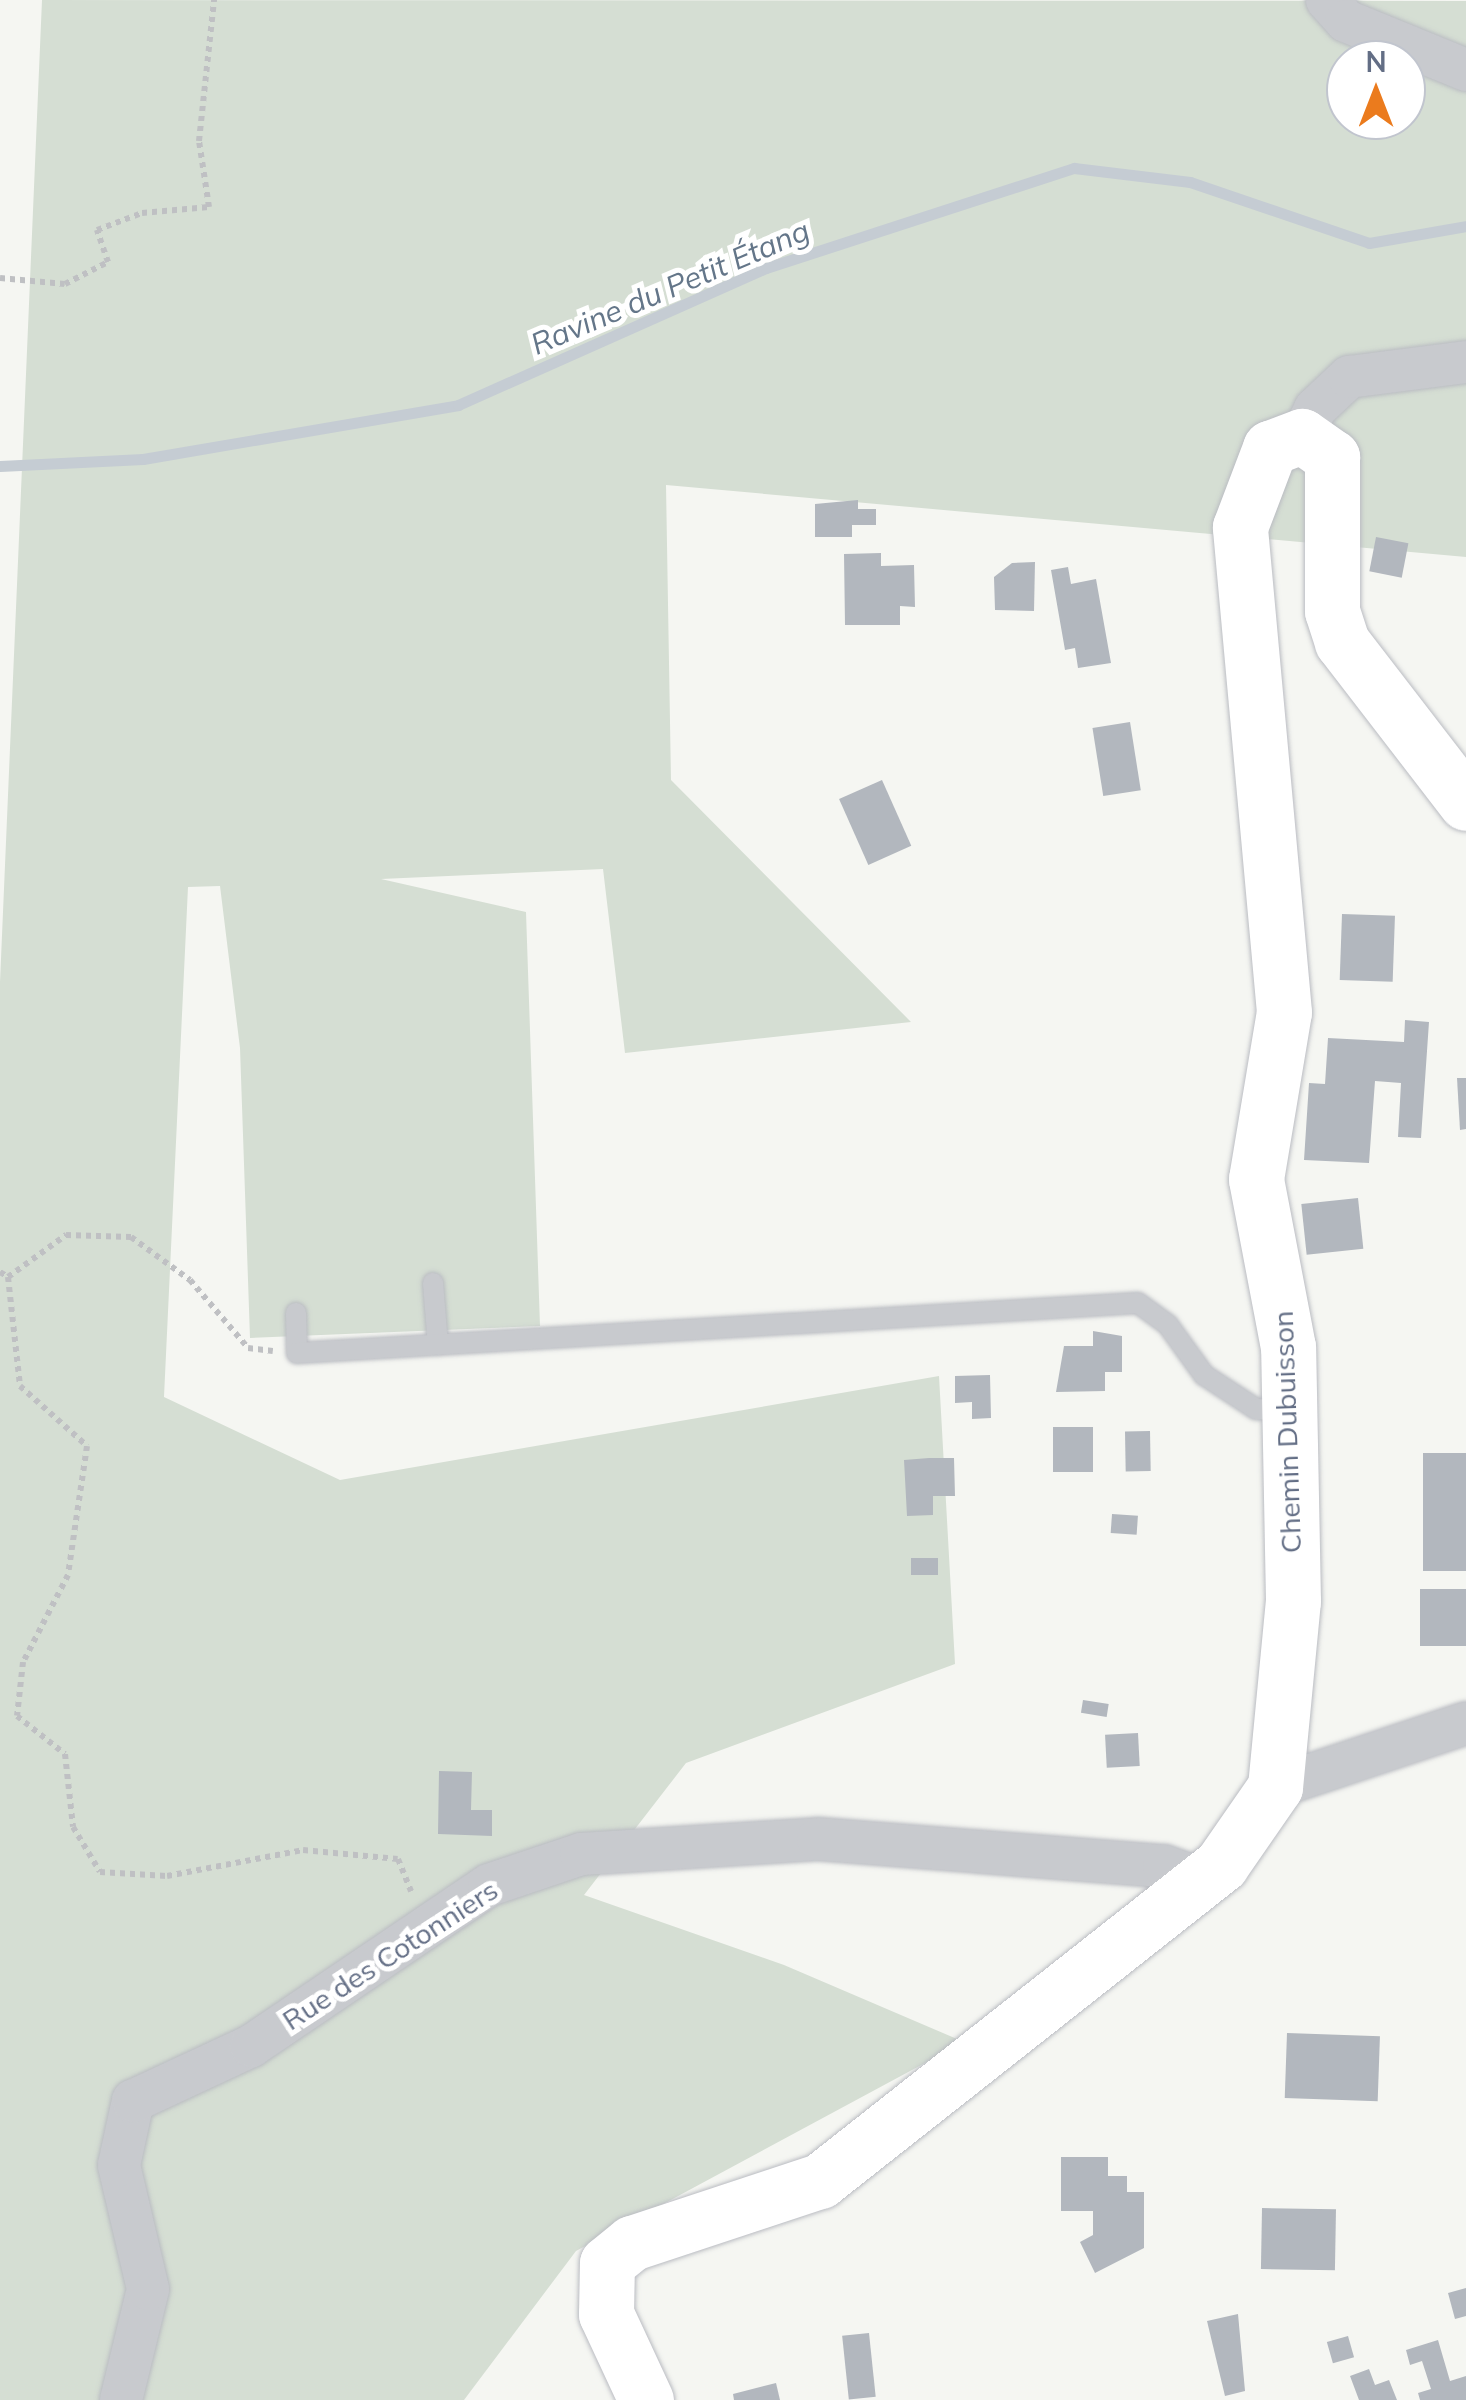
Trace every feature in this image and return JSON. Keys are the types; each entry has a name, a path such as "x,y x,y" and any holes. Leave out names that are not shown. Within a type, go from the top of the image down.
{"main road":[{"path":"1302,436 1332,457 1332,611 1342,642 1466,803"},
{"name":"Chemin Dubuisson","path":"1275,1787 1293,1600 1290,1410 1279,1277 1256,1179 1284,1012 1240,527 1270,448 1302,436"},
{"path":"646,2400 606,2314 608,2264 632,2243 820,2181 1203,1880 1275,1787"}],"street":[{"path":"1328,0 1346,22 1466,70"},
{"path":"1302,436 1315,409 1349,377 1466,362"},
{"path":"1275,1787 1466,1723"},
{"name":"Rue des Cotonniers","path":"121,2400 148,2289 119,2165 133,2101 251,2046 490,1885 580,1854 798,1840 1164,1866 1203,1880"}],"lane":[{"path":"433,1284 438,1345"},
{"path":"296,1313 297,1354 1138,1302 1168,1325 1204,1375 1256,1409 1290,1410"}],"path":[{"path":"0,278 65,284 108,262 96,230 142,213 209,207 199,141 214,0"},
{"path":"8,1277 66,1235 131,1237 190,1280 248,1348 297,1354"},
{"path":"0,1272 8,1277"},
{"path":"8,1277 20,1386 87,1446 68,1575 23,1662 17,1716 65,1754 73,1828 100,1872 167,1876 303,1850 398,1859 426,1928"}],"shaded area":[{"path":"42,0 1466,1 1466,557 666,485 671,780 911,1022 625,1053 603,869 381,879 526,912 540,1326 250,1338 240,1048 220,886 188,887 164,1397 340,1480 939,1376 955,1664 686,1763 584,1895 784,1965 964,2042 576,2251 464,2400 0,2400 0,982"}],"building":[{"path":"858,500 858,509 876,509 876,525 852,525 852,537 815,537 815,504"},
{"path":"1376,537 1408,543 1402,578 1369,571"},
{"path":"881,553 881,566 914,565 915,607 900,606 900,625 845,625 844,554"},
{"path":"1035,562 1034,611 995,610 994,577 1012,563"},
{"path":"1068,567 1071,584 1096,579 1111,663 1078,668 1075,648 1065,650 1051,570"},
{"path":"1130,722 1141,790 1103,796 1092,728"},
{"path":"882,780 911,846 868,865 839,799"},
{"path":"1342,914 1395,916 1393,982 1340,980"},
{"path":"1405,1020 1429,1022 1421,1138 1398,1137 1401,1083 1375,1081 1369,1163 1304,1160 1309,1083 1325,1084 1328,1038 1404,1042"},
{"path":"1457,1078 1466,1078 1466,1129 1460,1130"},
{"path":"1358,1198 1363,1249 1307,1255 1301,1204"},
{"path":"1093,1331 1122,1336 1122,1372 1105,1372 1105,1391 1056,1392 1064,1346 1093,1346"},
{"path":"990,1375 991,1418 972,1419 972,1402 955,1403 955,1376"},
{"path":"1053,1427 1093,1427 1093,1472 1053,1472"},
{"path":"1125,1431 1150,1431 1151,1471 1126,1471"},
{"path":"1423,1453 1466,1453 1466,1571 1423,1571"},
{"path":"954,1458 955,1496 933,1496 933,1515 907,1516 904,1460"},
{"path":"1112,1514 1138,1516 1137,1535 1111,1533"},
{"path":"911,1558 938,1558 938,1575 911,1575"},
{"path":"1420,1589 1466,1589 1466,1646 1420,1646"},
{"path":"1083,1700 1109,1704 1107,1717 1081,1713"},
{"path":"1138,1733 1140,1766 1107,1768 1105,1735"},
{"path":"439,1771 472,1772 471,1810 492,1810 492,1836 438,1834"},
{"path":"1287,2033 1380,2036 1378,2101 1285,2098"},
{"path":"1061,2157 1108,2157 1108,2176 1127,2176 1127,2192 1144,2192 1144,2248 1095,2273 1080,2242 1093,2235 1093,2211 1061,2211"},
{"path":"1262,2208 1336,2209 1335,2270 1261,2269"},
{"path":"1466,2288 1466,2316 1455,2319 1448,2293"},
{"path":"1238,2314 1245,2391 1225,2396 1207,2321"},
{"path":"869,2333 876,2397 849,2399 842,2336"},
{"path":"1348,2336 1354,2357 1333,2363 1327,2342"},
{"path":"1438,2340 1450,2381 1466,2376 1466,2400 1420,2400 1418,2393 1431,2389 1422,2361 1410,2365 1406,2350"},
{"path":"1369,2369 1375,2385 1389,2380 1397,2400 1359,2400 1350,2376"},
{"path":"776,2383 780,2400 734,2400 733,2394"}],"waterway":[{"name":"Ravine du Petit Étang","path":"0,466 143,459 458,405 766,268 1074,168 1190,182 1369,243 1466,226"}]}
